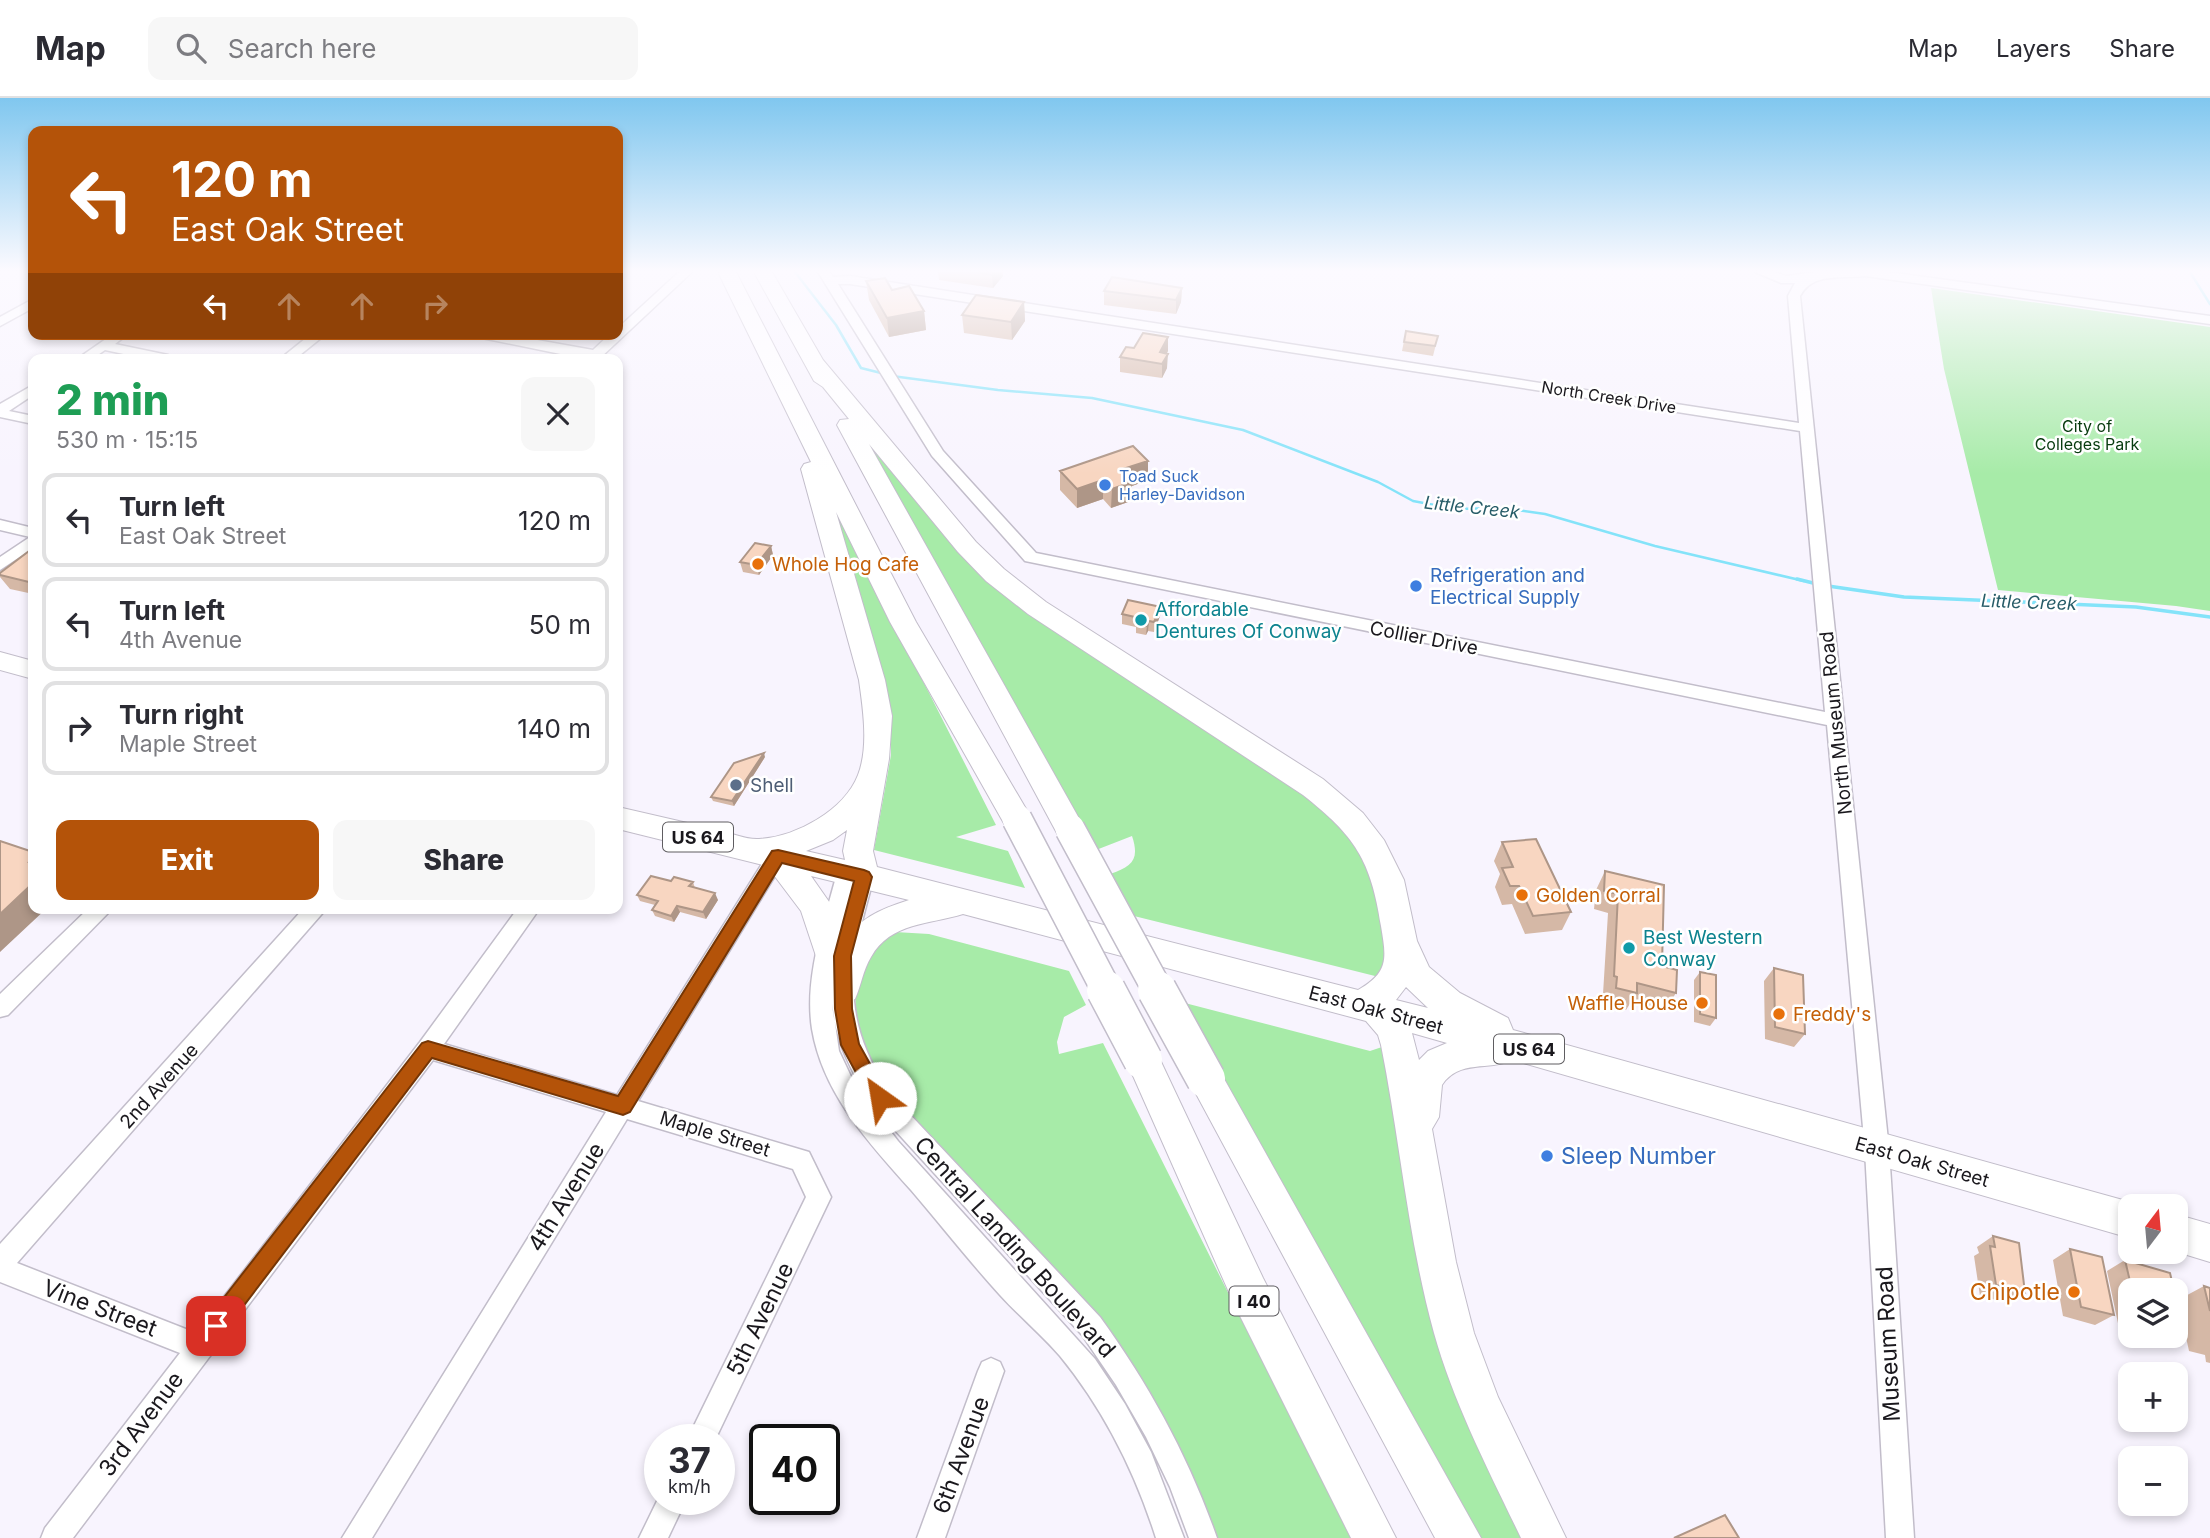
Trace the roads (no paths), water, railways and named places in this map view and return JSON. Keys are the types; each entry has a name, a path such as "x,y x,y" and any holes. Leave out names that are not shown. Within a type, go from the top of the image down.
{"highway":[{"name":"I 40","path":"761,339 903,622 1017,819 1143,1060 1250,1292 1374,1538"},
{"path":"801,339 1459,1538"},
{"path":"814,363 967,547 995,575 1054,619 1312,787 1349,816 1363,832 1384,867 1403,951 1413,972 1449,1003 1540,1052"},
{"path":"791,398 872,680 879,726 855,875"},
{"path":"0,661 28,669"},
{"path":"828,949 816,906 768,854 829,828 844,815 871,779"},
{"name":"East Oak Street","path":"623,819 966,902 1540,1052 2118,1217"},
{"path":"843,989 849,962 860,943 874,929 890,919 918,910 966,902"},
{"path":"1403,951 1392,982 1368,1008 1392,1028 1398,1045 1445,1295 1462,1357 1485,1418 1545,1538"},
{"path":"1424,1184 1420,1100 1426,1076 1433,1068 1448,1058 1480,1051 1540,1052"},
{"path":"2188,1236 2210,1242"}],"street":[{"name":"Collier Drive","path":"866,339 937,453 1031,557 1835,720"},
{"name":"North Creek Drive","path":"1233,339 1807,428"},
{"name":"North Museum Road","path":"1798,339 1877,1150"},
{"path":"91,354 112,340"},
{"path":"293,354 312,340"},
{"path":"511,340 579,354"},
{"path":"597,354 609,340"},
{"path":"103,346 143,354"},
{"path":"0,411 28,392"},
{"path":"0,411 28,419"},
{"path":"0,525 28,532"},
{"path":"0,565 28,545"},
{"name":"4th Avenue","path":"356,1538 623,1106 768,854"},
{"name":"Central Landing Boulevard","path":"855,875 828,949 821,1003 822,1028 831,1059 845,1090 882,1140 1008,1284 1069,1347 1089,1374 1137,1454 1170,1538"},
{"name":"Central Landing Boulevard","path":"855,875 842,956 846,1028 850,1045 872,1087 1091,1326 1110,1351 1163,1441 1203,1538"},
{"path":"0,1008 97,914"},
{"name":"2nd Avenue","path":"0,1263 312,914"},
{"name":"3rd Avenue","path":"55,1538 428,1049 526,914"},
{"name":"Maple Street","path":"428,1049 801,1160 819,1197"},
{"name":"Museum Road","path":"1877,1150 1900,1538"},
{"name":"5th Avenue","path":"709,1424 819,1197"},
{"name":"Vine Street","path":"0,1269 199,1347"},
{"name":"6th Avenue","path":"931,1538 991,1371"},
{"path":"653,1538 664,1515"}],"waterway":[{"name":"Little Creek","path":"844,339 861,368 885,374"},
{"name":"Little Creek","path":"892,376 998,390 1092,398 1243,430 1378,482 1413,501 1456,509 1502,508 1545,514 1655,546 1804,581"},
{"name":"Little Creek","path":"1797,579 1817,584"},
{"name":"Little Creek","path":"1828,586 1904,597 2136,607 2210,617"}],"place":[{"name":"Toad Suck Harley-Davidson","path":"1105,485"},
{"name":"Whole Hog Cafe","path":"758,564"},
{"name":"Refrigeration and Electrical Supply","path":"1416,586"},
{"name":"Affordable Dentures Of Conway","path":"1141,620"},
{"name":"Shell","path":"736,785"},
{"name":"Golden Corral","path":"1522,895"},
{"name":"Best Western Conway","path":"1629,948"},
{"name":"Waffle House","path":"1702,1003"},
{"name":"Freddy's","path":"1779,1014"},
{"name":"Sleep Number","path":"1547,1156"},
{"name":"Chipotle","path":"2074,1292"}],"park label":[{"name":"City of Colleges Park","path":"2087,435"}]}
